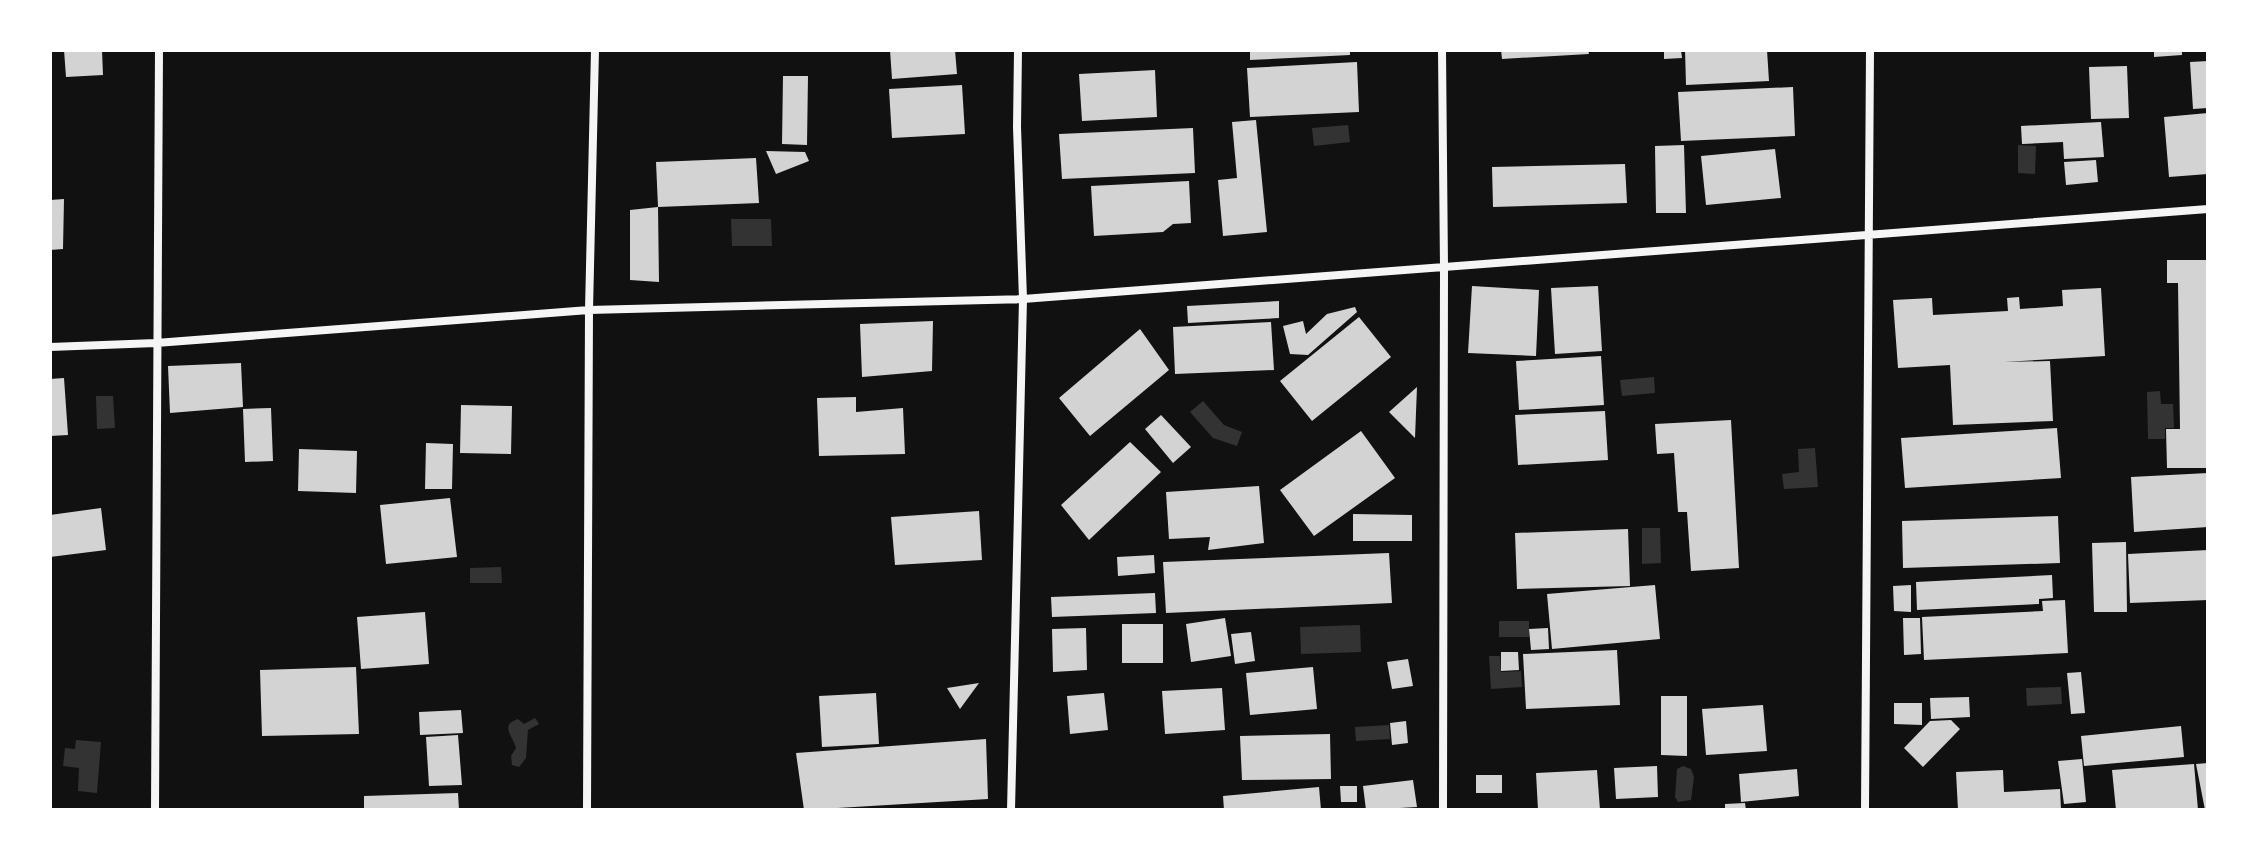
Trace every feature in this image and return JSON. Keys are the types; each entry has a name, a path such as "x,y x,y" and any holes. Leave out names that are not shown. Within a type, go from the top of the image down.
{"street":[{"path":"155,810 159,50"},
{"path":"587,810 589,310 595,50"},
{"path":"1011,810 1023,299 1017,127 1018,50"},
{"path":"1442,50 1443,810"},
{"path":"1865,810 1870,50"},
{"path":"50,347 156,343 589,310 1023,299 2208,209"}],"shaded area":[{"path":"1348,125 1350,142 1314,146 1312,128"},
{"path":"2018,145 2036,146 2035,174 2018,173"},
{"path":"731,219 771,219 772,246 732,246"},
{"path":"1654,377 1655,393 1622,396 1620,380"},
{"path":"2160,391 2161,404 2173,404 2174,428 2165,428 2165,439 2148,439 2147,392"},
{"path":"96,396 113,396 115,428 97,429"},
{"path":"1203,401 1224,425 1242,432 1237,446 1213,438 1190,412"},
{"path":"1815,448 1818,487 1784,489 1782,474 1799,472 1798,449"},
{"path":"1642,528 1660,528 1661,563 1642,564"},
{"path":"501,567 502,583 470,583 470,568"},
{"path":"1499,621 1529,621 1529,637 1499,637"},
{"path":"1360,625 1361,652 1301,654 1300,627"},
{"path":"1489,656 1500,656 1501,672 1521,671 1522,687 1491,689"},
{"path":"2061,687 2062,704 2027,706 2026,688"},
{"path":"535,718 539,724 528,730 526,758 519,767 512,765 511,756 516,748 509,724 518,719 524,724"},
{"path":"1389,725 1390,739 1356,741 1355,727"},
{"path":"76,740 101,742 97,793 78,791 79,768 63,766 65,748 75,749"},
{"path":"1683,766 1691,769 1694,777 1691,800 1678,802 1675,797 1677,769"}],"building":[{"path":"64,50 102,50 103,75 66,77"},
{"path":"890,50 955,50 957,74 892,79"},
{"path":"1250,50 1350,50 1350,55 1250,60"},
{"path":"1501,50 1588,50 1589,54 1502,59"},
{"path":"1664,50 1681,50 1682,58 1664,59"},
{"path":"1685,50 1767,50 1769,81 1686,85"},
{"path":"2154,50 2182,50 2182,55 2154,57"},
{"path":"2208,61 2208,108 2193,109 2190,62"},
{"path":"1357,62 1359,112 1250,117 1247,68"},
{"path":"2127,66 2129,118 2091,119 2089,67"},
{"path":"1155,70 1157,117 1082,121 1079,74"},
{"path":"783,76 808,76 807,145 782,144"},
{"path":"962,85 965,134 892,138 889,89"},
{"path":"1793,87 1795,136 1681,141 1678,92"},
{"path":"2208,113 2208,174 2169,177 2164,117"},
{"path":"1256,120 1267,232 1223,236 1218,180 1237,178 1232,122"},
{"path":"2101,122 2104,157 2064,159 2063,142 2022,144 2021,126"},
{"path":"1193,128 1195,173 1062,179 1059,134"},
{"path":"1684,145 1686,213 1656,213 1655,146"},
{"path":"1775,149 1781,198 1706,205 1701,156"},
{"path":"766,151 805,152 809,161 776,174"},
{"path":"756,158 759,203 658,207 656,162"},
{"path":"2096,160 2098,182 2066,185 2064,162"},
{"path":"1625,164 1627,203 1493,207 1492,167"},
{"path":"1189,181 1191,223 1173,224 1163,232 1094,236 1091,186"},
{"path":"64,199 63,249 50,250 50,200"},
{"path":"658,207 659,282 630,280 630,210"},
{"path":"2167,260 2208,260 2208,468 2167,468 2166,429 2180,429 2178,283 2167,283"},
{"path":"1472,286 1539,290 1536,356 1468,353"},
{"path":"1598,286 1602,351 1555,354 1551,288"},
{"path":"2101,288 2105,356 2004,362 2050,361 2053,421 1953,425 1950,365 1898,368 1893,300 1932,298 1933,315 2008,311 2007,298 2019,297 2020,309 2063,306 2062,290"},
{"path":"1279,301 1279,318 1188,323 1187,306"},
{"path":"1355,307 1357,312 1308,355 1290,354 1283,326 1303,321 1306,334 1327,314"},
{"path":"1359,317 1391,357 1312,421 1280,381"},
{"path":"933,321 932,371 862,377 860,324"},
{"path":"1271,322 1274,370 1175,374 1173,327"},
{"path":"1140,329 1169,370 1090,436 1059,398"},
{"path":"1601,356 1604,405 1519,410 1516,361"},
{"path":"241,363 243,407 170,413 168,366"},
{"path":"64,378 68,435 50,436 50,379"},
{"path":"1417,387 1415,438 1389,412"},
{"path":"856,397 856,412 903,408 905,454 819,456 817,398"},
{"path":"461,405 512,406 511,454 460,453"},
{"path":"271,408 273,461 245,462 243,409"},
{"path":"1605,411 1608,460 1518,465 1515,415"},
{"path":"1161,415 1191,447 1173,463 1145,429"},
{"path":"1731,420 1739,568 1691,571 1687,512 1678,512 1674,453 1657,454 1655,424"},
{"path":"2057,428 2061,478 1905,488 1901,438"},
{"path":"1361,431 1395,478 1314,536 1280,490"},
{"path":"1130,442 1161,472 1089,540 1061,505"},
{"path":"426,443 453,444 452,489 425,489"},
{"path":"299,449 357,451 356,493 298,491"},
{"path":"2208,473 2208,527 2134,532 2131,477"},
{"path":"1259,486 1264,543 1208,550 1210,537 1169,539 1166,492"},
{"path":"450,498 457,557 386,564 380,505"},
{"path":"101,508 106,550 50,557 50,515"},
{"path":"979,511 982,560 895,565 891,517"},
{"path":"1353,514 1412,515 1412,541 1353,541"},
{"path":"2058,516 2060,563 1903,568 1902,521"},
{"path":"1628,529 1630,586 1517,589 1515,533"},
{"path":"2126,542 2127,612 2094,612 2092,543"},
{"path":"2208,550 2208,600 2130,603 2128,554"},
{"path":"1389,553 1392,603 1166,613 1163,562"},
{"path":"1154,555 1155,573 1118,576 1117,557"},
{"path":"2052,575 2053,598 2039,599 2039,604 1917,610 1916,582"},
{"path":"1655,585 1660,639 1552,649 1547,594"},
{"path":"1911,585 1911,612 1894,611 1893,586"},
{"path":"1155,593 1156,613 1052,617 1051,597"},
{"path":"2065,600 2068,653 1924,660 1922,617 2043,611 2042,601"},
{"path":"425,612 429,664 361,669 357,617"},
{"path":"1225,618 1231,656 1191,662 1186,624"},
{"path":"1903,618 1920,618 1921,654 1904,655"},
{"path":"1122,624 1163,624 1163,663 1122,663"},
{"path":"1086,628 1087,670 1053,672 1052,629"},
{"path":"1548,628 1549,649 1531,650 1529,629"},
{"path":"1251,632 1255,661 1235,664 1231,634"},
{"path":"1617,650 1620,705 1526,709 1523,654"},
{"path":"1501,652 1518,652 1519,670 1501,671"},
{"path":"1408,659 1413,686 1392,689 1387,662"},
{"path":"356,667 359,734 262,736 260,670"},
{"path":"1313,667 1317,709 1250,715 1246,673"},
{"path":"2081,672 2085,713 2071,714 2067,673"},
{"path":"979,683 960,709 947,688"},
{"path":"1222,688 1225,730 1165,734 1162,691"},
{"path":"876,693 879,744 822,747 819,696"},
{"path":"1104,693 1108,730 1070,734 1067,696"},
{"path":"1661,696 1687,696 1687,756 1661,755"},
{"path":"1969,697 1970,717 1931,719 1930,698"},
{"path":"1894,703 1922,703 1922,725 1894,724"},
{"path":"1763,705 1767,751 1706,755 1702,709"},
{"path":"461,710 463,733 420,735 419,712"},
{"path":"1951,720 1960,729 1923,767 1904,748 1930,721"},
{"path":"1406,721 1408,743 1392,745 1390,723"},
{"path":"2181,726 2184,757 2084,766 2081,736"},
{"path":"1330,734 1331,779 1242,780 1240,736"},
{"path":"458,735 462,785 429,786 426,737"},
{"path":"986,739 988,799 804,810 796,753"},
{"path":"2082,759 2086,802 2064,804 2058,761"},
{"path":"2208,763 2208,810 2205,810 2196,764"},
{"path":"2194,764 2198,810 2116,810 2112,770"},
{"path":"1657,766 1658,797 1616,799 1614,768"},
{"path":"1797,769 1799,796 1741,802 1739,774"},
{"path":"1597,770 1600,810 1538,810 1536,773"},
{"path":"2003,770 2004,792 2060,789 2061,810 1958,810 1956,772"},
{"path":"1476,775 1502,775 1502,793 1476,793"},
{"path":"1413,780 1417,807 1366,810 1363,786"},
{"path":"1340,786 1357,786 1357,802 1341,802"},
{"path":"1319,787 1321,810 1224,810 1223,796"},
{"path":"458,793 459,810 364,810 364,796"},
{"path":"1745,803 1746,810 1725,810 1725,804"}]}
